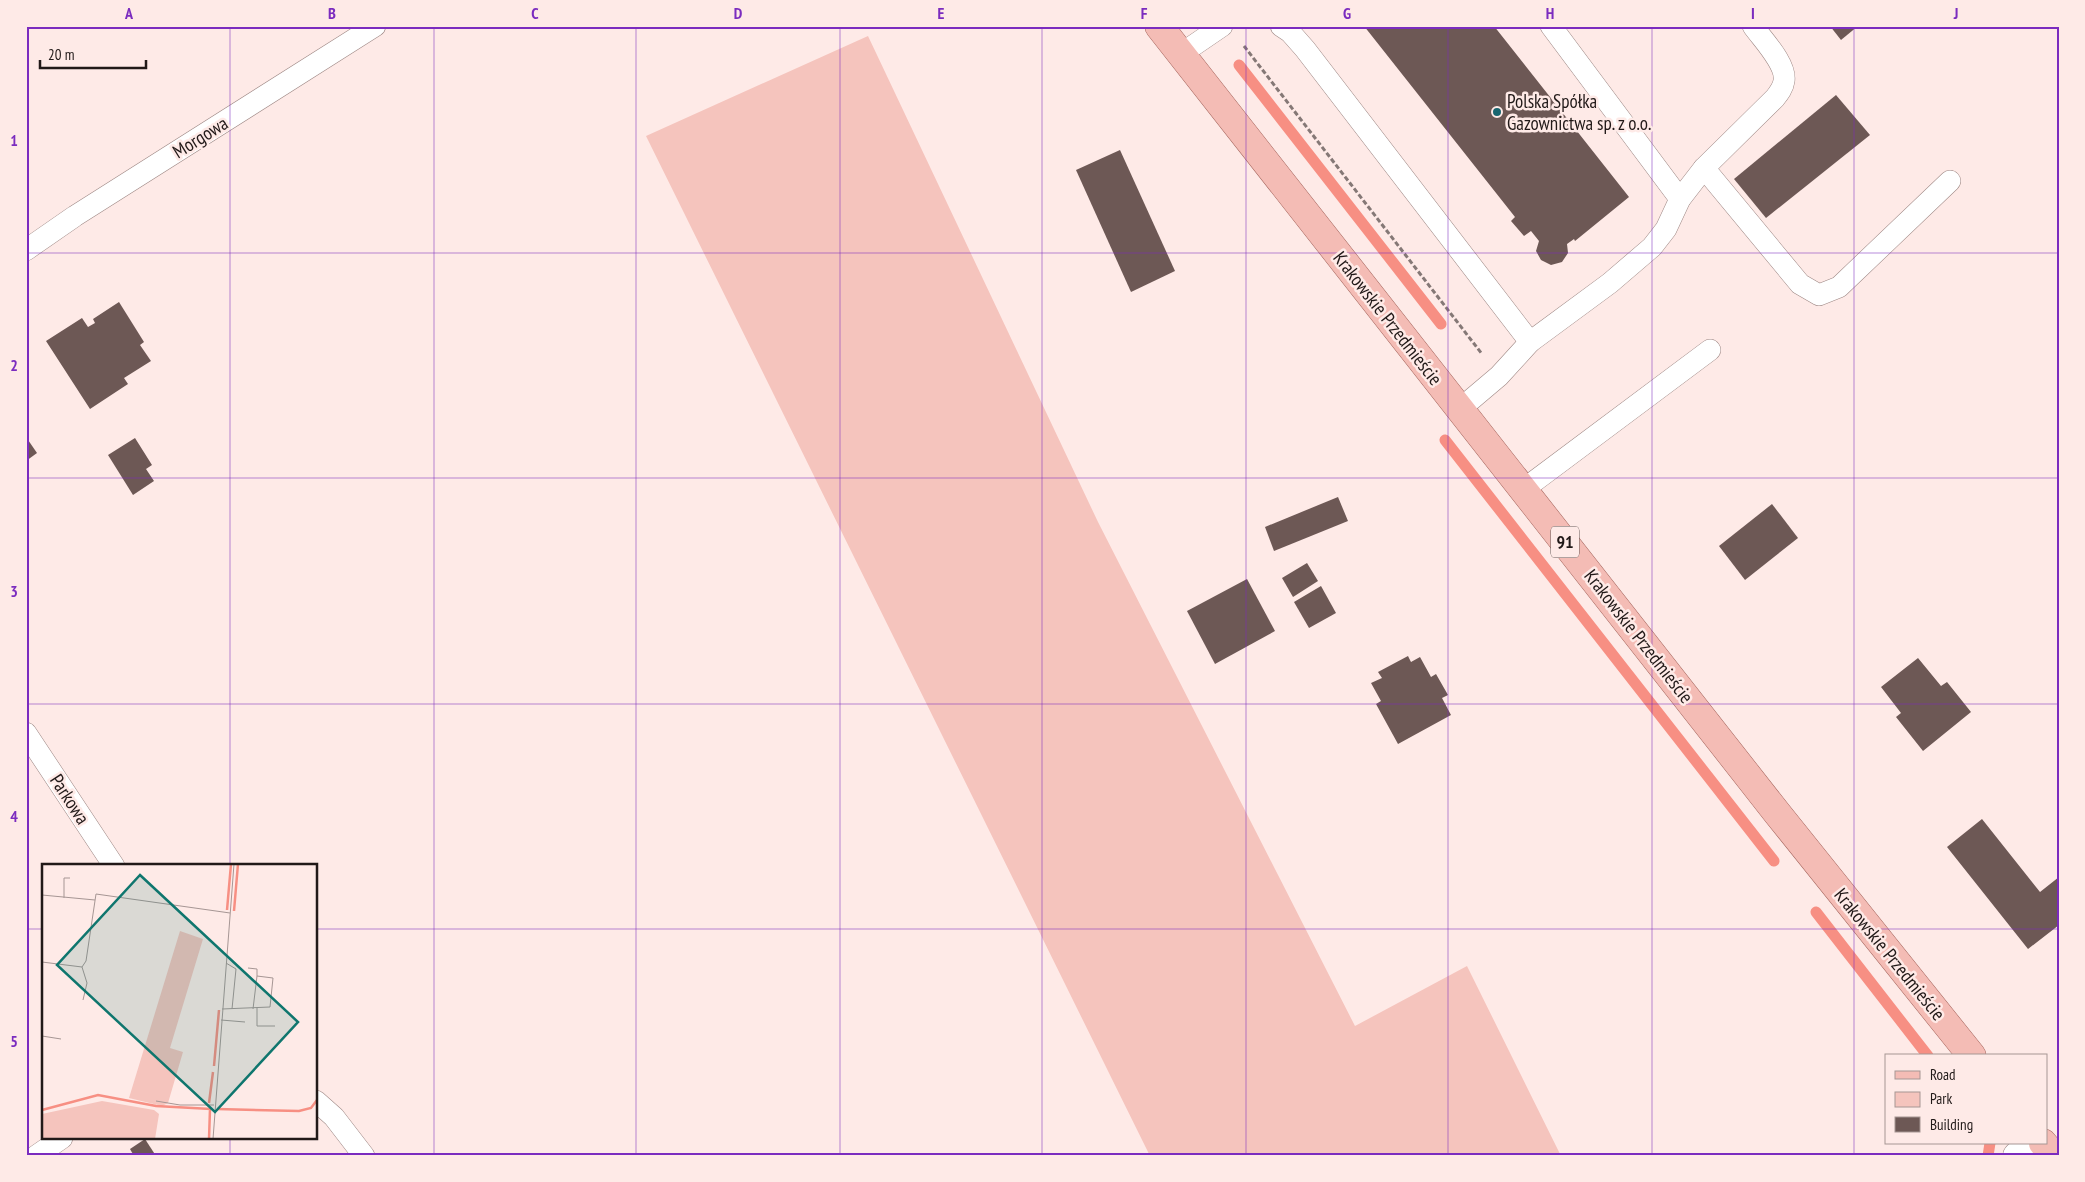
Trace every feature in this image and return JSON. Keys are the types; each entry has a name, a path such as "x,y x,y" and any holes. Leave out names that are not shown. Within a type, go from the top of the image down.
{"main road":[{"name":"Krakowskie Przedmieście","path":"1159,26 1783,821 1970,1054"},
{"path":"2044,1144 2054,1156"}],"street":[{"path":"2017,1156 2029,1144"}],"lane":[{"name":"Morgowa","path":"26,250 75,216 375,26"},
{"path":"1181,54 1222,26"},
{"path":"1281,26 1290,32 1305,49 1530,342"},
{"path":"1551,26 1680,199"},
{"path":"1460,409 1499,376 1530,342 1610,283 1652,247 1666,229 1680,199 1704,168 1782,89 1785,79 1777,58 1752,26"},
{"path":"1704,168 1800,284 1819,295 1839,287 1950,181"},
{"path":"1524,489 1710,350"},
{"name":"Parkowa","path":"26,733 113,864"},
{"path":"318,1103 334,1118 364,1156"},
{"path":"36,1156 59,1140"}],"path":[{"path":"1241,40 1244,48 1499,376"}],"green space":[{"path":"868,36 1098,522 1355,1026 1467,966 1561,1156 1150,1156 646,136"}],"building":[{"name":"Polska Spółka Gazownictwa sp. z o.o.","path":"1364,26 1494,26 1629,197 1575,241 1574,239 1567,244 1568,253 1562,262 1551,265 1541,260 1536,251 1539,241 1531,231 1524,236 1511,221 1515,217"},
{"path":"1830,26 1858,26 1841,40"},
{"path":"1836,95 1870,135 1766,218 1734,179"},
{"path":"1120,150 1175,271 1131,292 1076,170"},
{"path":"119,302 144,342 140,345 151,361 124,378 128,384 90,409 46,341 82,318 88,327 95,323 93,319"},
{"path":"26,437 37,453 26,461"},
{"path":"135,438 152,465 146,469 154,481 133,495 108,455"},
{"path":"1338,497 1348,521 1274,551 1265,527"},
{"path":"1772,504 1798,538 1745,580 1719,546"},
{"path":"1307,563 1318,581 1293,597 1282,578"},
{"path":"1247,579 1275,631 1215,664 1187,611"},
{"path":"1321,586 1336,613 1309,628 1294,602"},
{"path":"1408,656 1411,662 1420,657 1431,677 1436,674 1448,695 1442,698 1451,715 1398,744 1376,704 1381,701 1371,683 1382,678 1378,672"},
{"path":"1918,658 1941,686 1947,682 1971,712 1923,751 1896,717 1901,713 1881,687"},
{"path":"1982,819 2040,892 2059,877 2059,925 2028,949 1947,847"},
{"path":"146,1140 156,1156 134,1156 130,1149"}],"waterway":[{"path":"1239,65 1441,324"},
{"path":"1445,440 1774,861"},
{"path":"1816,912 1926,1054"},
{"path":"1988,1156 1990,1144"}],"place":[{"name":"Polska Spółka Gazownictwa sp. z o.o.","path":"1497,112"}]}
